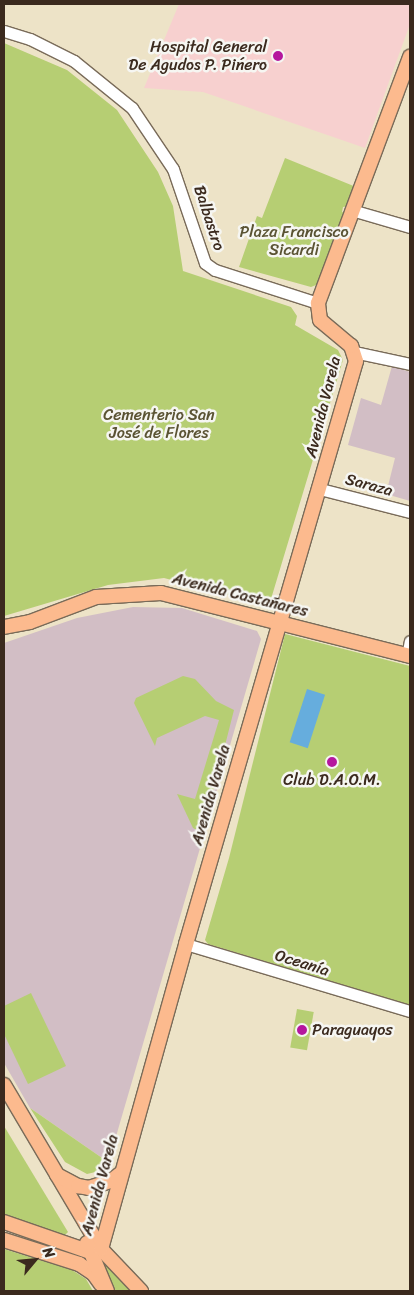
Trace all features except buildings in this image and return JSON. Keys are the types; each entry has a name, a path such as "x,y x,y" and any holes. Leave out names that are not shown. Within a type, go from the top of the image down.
{"main road":[{"path":"354,352 323,324 318,316 318,303 406,83 410,57"},
{"name":"Avenida Varela","path":"97,1251 320,488 356,360 354,352"},
{"name":"Avenida Castañares","path":"4,627 30,622 83,600 140,593 180,596 408,656"},
{"path":"4,1085 56,1174 97,1251 107,1291"},
{"path":"4,1102 80,1232 97,1251 141,1291"},
{"path":"56,1174 78,1186 89,1188 111,1182 120,1174"},
{"path":"4,1222 97,1251"},
{"path":"72,1244 79,1240 80,1232"},
{"path":"4,1240 87,1268 107,1291"}],"street":[{"name":"Balbastro","path":"4,31 30,39 74,61 132,108 173,169 205,262 215,270 318,303"},
{"path":"355,211 410,227"},
{"path":"354,352 410,364"},
{"name":"Saraza","path":"320,488 410,512"},
{"path":"408,656 410,641"},
{"name":"Oceanía","path":"186,944 410,1011"}],"shaded area":[{"name":"Hospital General De Agudos P. Pińero","path":"179,4 410,4 410,24 365,148 203,92 144,88"},
{"path":"392,366 410,372 410,501 386,494 395,458 348,445 361,398 381,405"},
{"path":"133,607 182,608 257,631 261,639 110,1157 105,1160 30,1108 4,1063 4,643 77,618"}],"green space":[{"name":"Cementerio San José de Flores","path":"4,43 67,70 117,110 158,172 173,206 183,271 291,307 297,316 295,325 338,350 343,360 271,599 264,604 164,578 108,585 4,616"},
{"name":"Plaza Francisco Sicardi","path":"285,158 356,187 349,206 343,207 342,212 347,213 321,283 311,287 239,267 257,216 262,218"},
{"name":"Club D.A.O.M.","path":"285,634 410,666 410,1005 208,944 205,940 229,858"},
{"path":"183,676 195,679 216,701 234,710 205,824 199,831 193,828 177,794 195,799 219,720 205,716 157,738 155,746 134,703 136,698"},
{"path":"31,993 66,1066 28,1084 4,1034 4,1006"},
{"name":"Paraguayos","path":"297,1009 314,1012 307,1050 290,1047"},
{"path":"30,1108 105,1160 110,1157 104,1170 87,1174 65,1162"},
{"path":"4,1126 68,1232 62,1238 4,1218"},
{"path":"4,1249 72,1270 86,1279 93,1291 4,1291"},
{"path":"102,1259 136,1291 112,1291"}],"water":[{"path":"307,689 325,695 308,748 290,742"}],"place":[{"name":"Hospital General De Agudos P. Pińero","path":"278,56"},
{"name":"Club D.A.O.M.","path":"332,762"},
{"name":"Paraguayos","path":"302,1030"}]}
